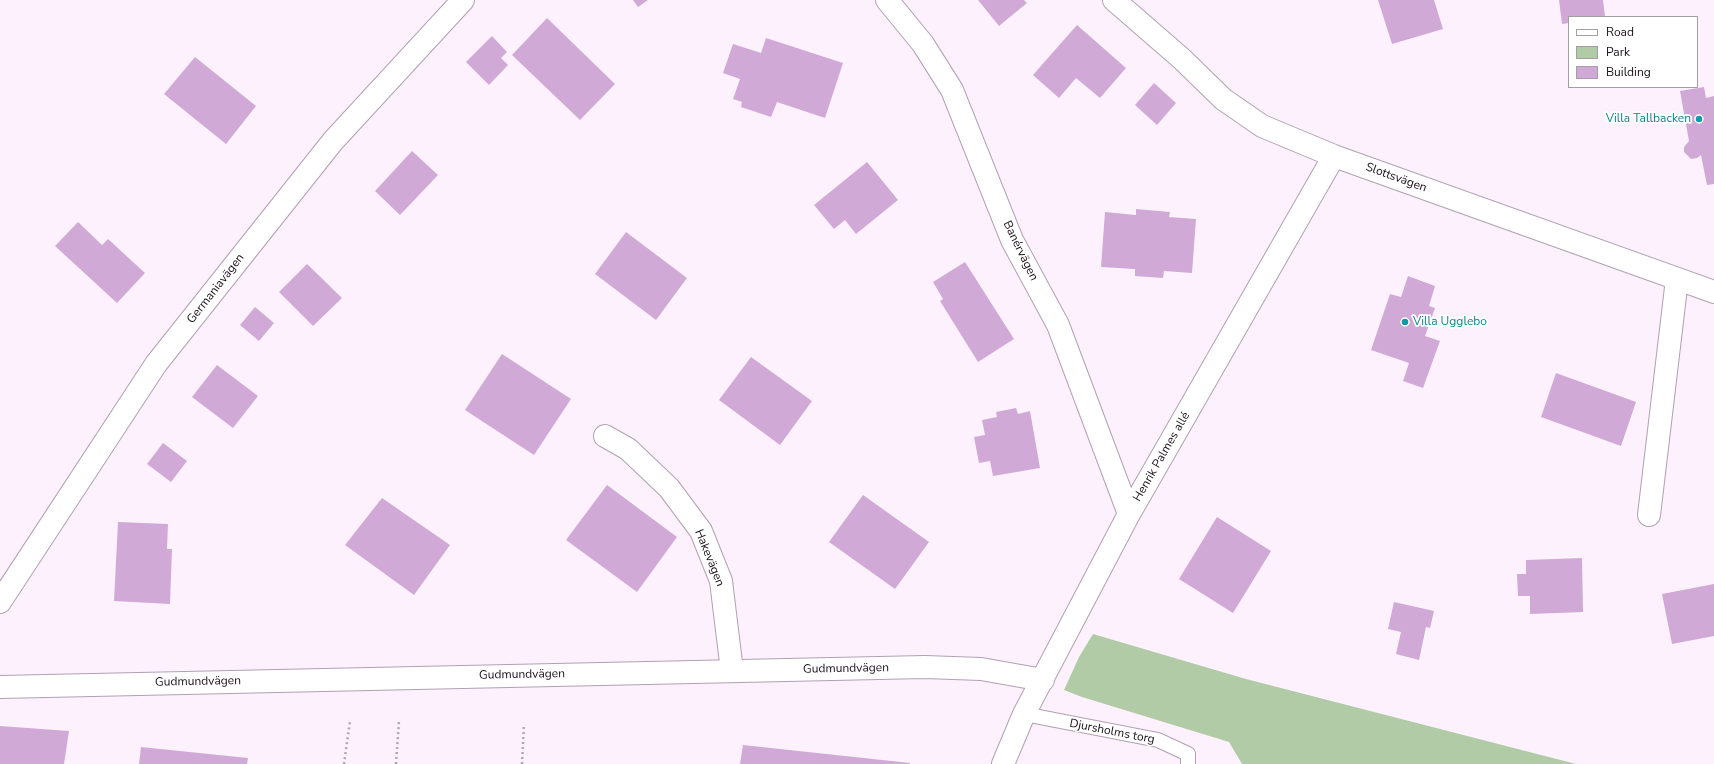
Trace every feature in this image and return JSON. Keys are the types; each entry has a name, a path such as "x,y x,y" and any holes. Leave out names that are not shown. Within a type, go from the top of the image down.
{"street":[{"name":"Germaniavägen","path":"0,602 156,364 333,141 463,0"},
{"name":"Banérvägen","path":"887,0 923,44 952,90 1012,240 1058,325 1129,514"},
{"name":"Slottsvägen","path":"1114,0 1182,59 1223,99 1262,126 1334,156 1714,292"},
{"name":"Henrik Palmes allé","path":"1003,764 1024,714 1129,514 1334,156"},
{"path":"1649,515 1677,279"},
{"name":"Hakevägen","path":"605,436 628,449 669,488 701,531 722,581 732,671"},
{"name":"Gudmundvägen","path":"0,687 890,667 982,669 1043,680"}],"lane":[{"name":"Djursholms torg","path":"1024,714 1158,740 1188,754 1188,764"}],"path":[{"path":"344,764 350,721"},
{"path":"396,764 399,721"},
{"path":"522,764 524,724"}],"green space":[{"path":"1093,634 1246,679 1576,764 1242,764 1229,742 1082,697 1064,690 1079,657"}],"building":[{"path":"633,0 648,0 638,7"},
{"path":"978,0 1024,0 1027,3 999,26"},
{"path":"1378,0 1434,0 1443,29 1392,44"},
{"path":"1559,0 1603,0 1605,16 1568,16 1568,23 1562,24"},
{"path":"547,18 615,84 580,120 512,55"},
{"path":"1077,25 1126,68 1100,98 1076,78 1059,98 1033,75"},
{"path":"492,36 507,52 501,58 508,65 489,85 466,62"},
{"path":"766,38 843,63 825,118 777,102 771,117 741,107 742,102 733,99 740,79 723,73 733,44 761,53"},
{"path":"195,57 256,106 226,144 164,94"},
{"path":"1154,83 1176,103 1157,125 1135,105"},
{"name":"Villa Tallbacken","path":"1704,87 1706,98 1714,96 1714,184 1707,185 1701,155 1697,158 1691,159 1684,152 1684,147 1689,141 1680,91"},
{"path":"412,151 438,175 400,215 375,191"},
{"path":"867,162 898,200 856,234 845,220 834,229 814,205"},
{"path":"1136,209 1170,212 1169,217 1196,219 1192,273 1164,271 1163,278 1135,276 1135,269 1101,267 1105,212 1136,215"},
{"path":"78,222 102,245 108,239 145,273 117,303 55,246"},
{"path":"626,232 687,278 656,320 595,274"},
{"path":"965,262 1014,339 978,362 940,301 943,299 933,282"},
{"path":"307,264 342,298 313,326 279,292"},
{"name":"Villa Ugglebo","path":"1408,276 1435,286 1429,306 1435,308 1425,336 1440,341 1423,388 1403,381 1409,363 1371,350 1390,294 1401,297"},
{"path":"255,307 274,323 259,341 240,325"},
{"path":"502,354 571,399 534,455 465,410"},
{"path":"751,357 812,401 780,445 719,400"},
{"path":"217,365 258,396 233,428 192,397"},
{"path":"1556,373 1636,402 1621,446 1541,417"},
{"path":"1016,408 1018,414 1030,411 1040,468 993,476 990,461 979,463 974,437 985,435 982,420 997,417 996,412"},
{"path":"163,443 187,461 171,482 147,464"},
{"path":"607,485 677,537 637,592 566,540"},
{"path":"863,495 929,542 895,589 829,542"},
{"path":"382,498 450,545 414,595 345,545"},
{"path":"1217,517 1271,551 1233,613 1179,579"},
{"path":"118,522 168,524 167,549 172,549 170,604 114,601"},
{"path":"1582,558 1583,612 1530,614 1530,596 1518,596 1517,574 1526,574 1526,560"},
{"path":"1714,584 1714,636 1672,644 1662,594"},
{"path":"1394,602 1434,611 1430,628 1426,627 1419,660 1396,654 1401,632 1388,629"},
{"path":"0,726 69,731 64,764 0,764"},
{"path":"743,745 910,763 910,764 740,764"},
{"path":"141,747 248,758 247,764 139,764"}],"place":[{"name":"Villa Tallbacken","path":"1699,119"},
{"name":"Villa Ugglebo","path":"1405,322"}]}
